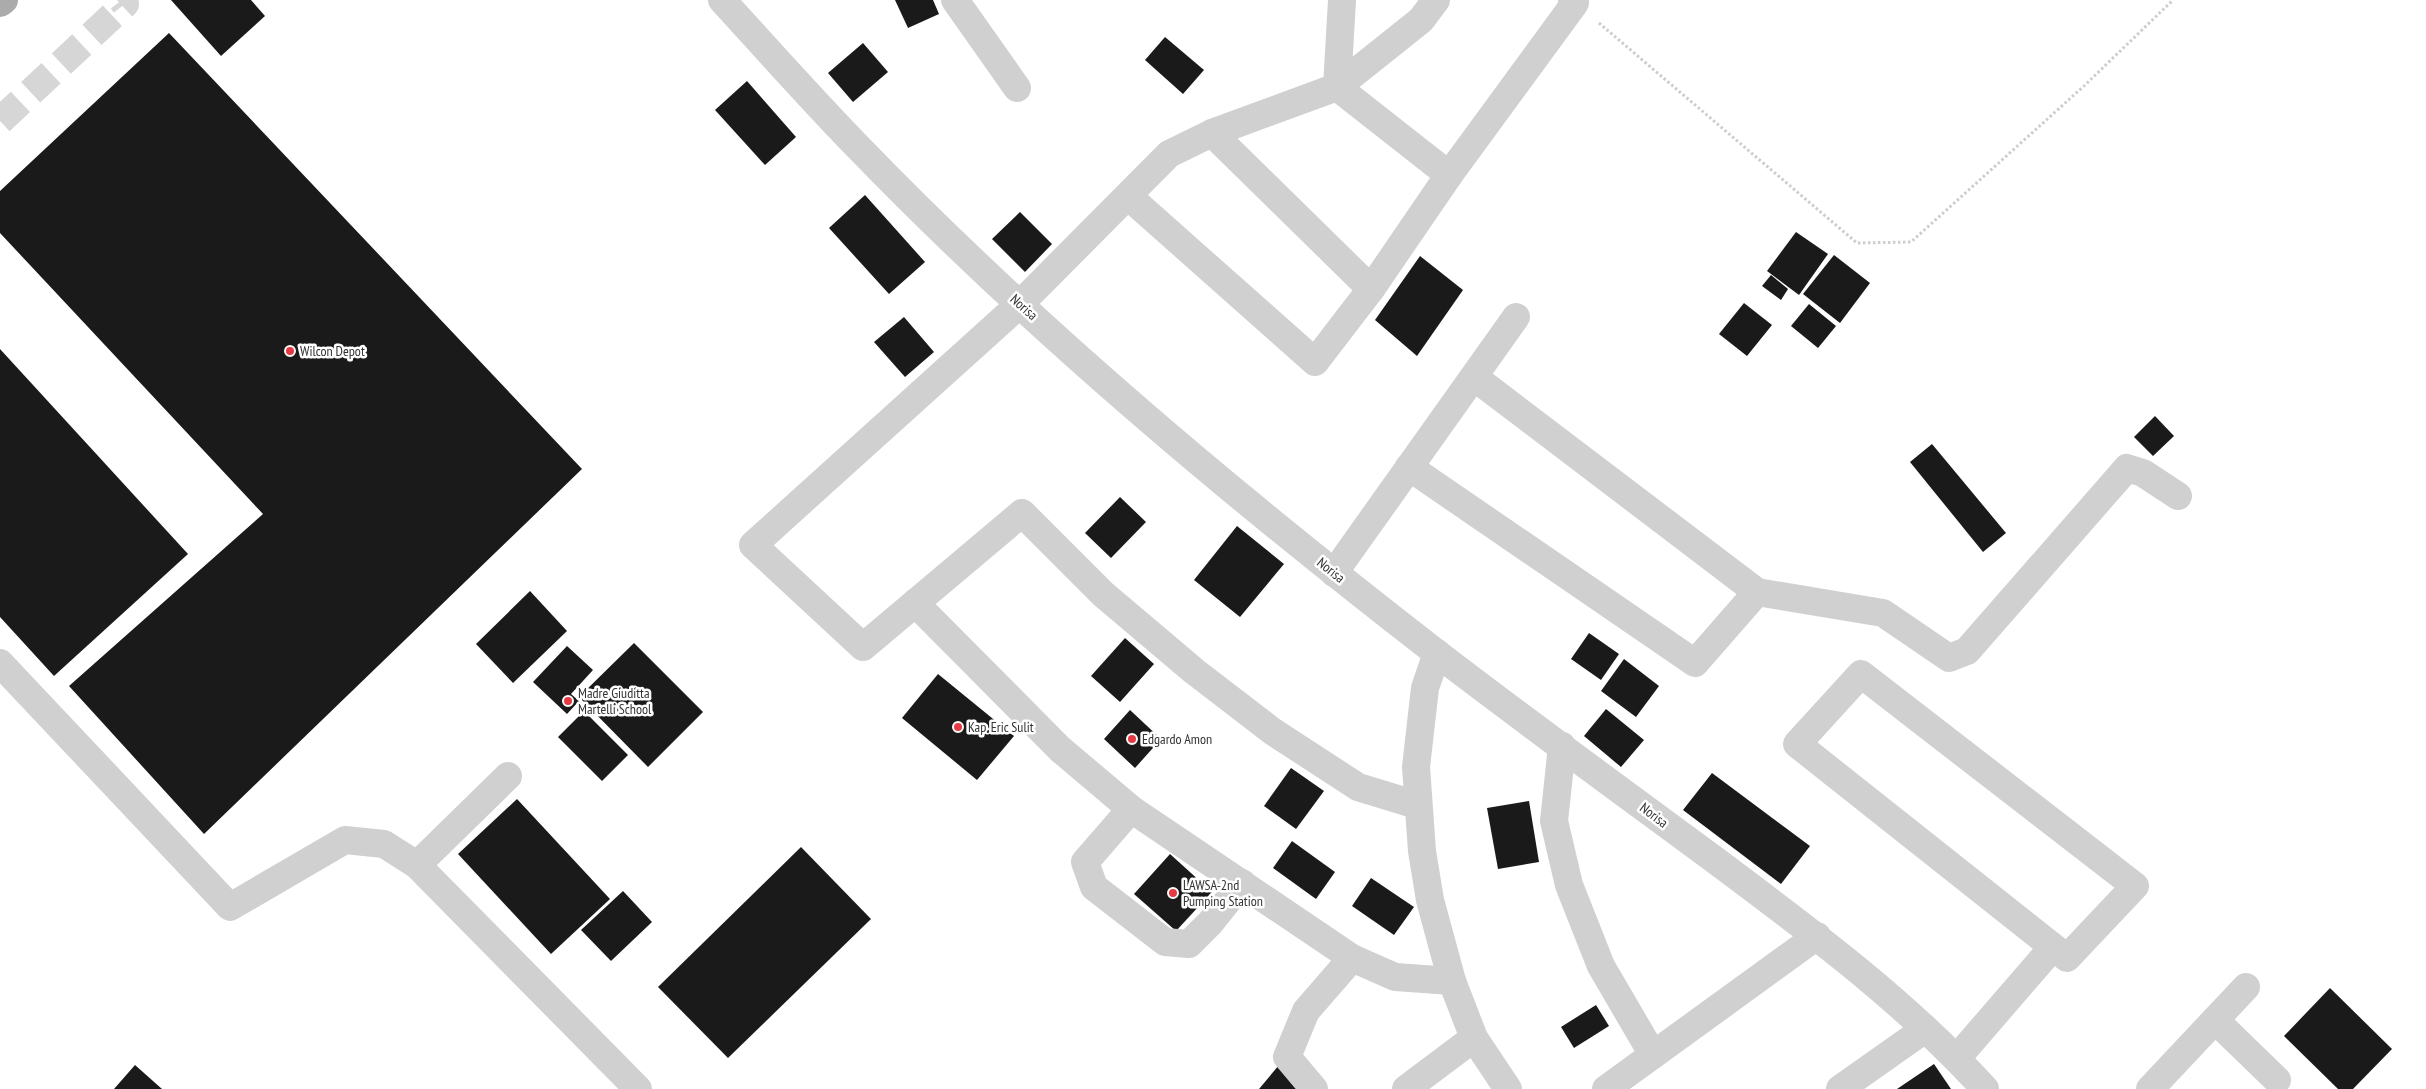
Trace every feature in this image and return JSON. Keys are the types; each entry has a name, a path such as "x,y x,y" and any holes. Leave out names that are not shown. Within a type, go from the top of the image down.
{"main road":[{"path":"0,3 4,0"}],"street":[{"name":"Norisa","path":"722,0 859,149 1020,304 1183,447 1334,572 1437,653 1817,936 1925,1029 1957,1058 1986,1089"},
{"path":"955,0 1017,88"},
{"path":"1337,87 1342,0"},
{"path":"1417,805 1358,787 1272,731 1194,671 1103,594 1022,513 863,647 753,545 1020,304 1169,154 1212,134 1337,87 1421,20 1436,0"},
{"path":"1128,196 1315,362 1372,290 1449,175 1574,1"},
{"path":"1337,87 1449,175"},
{"path":"1212,134 1372,290"},
{"path":"1334,572 1516,317"},
{"path":"1474,377 1757,592 1883,613 1949,658 1967,651 2127,468 2143,473 2178,496"},
{"path":"1409,467 1694,663 1757,592"},
{"path":"915,604 1060,749 1131,809 1352,958 1395,978 1452,981"},
{"path":"1437,653 1425,688 1416,767 1417,805 1430,900 1452,981 1474,1038 1508,1089"},
{"path":"0,663 230,907 345,840 384,844 417,865 638,1089"},
{"path":"1860,674 2135,886 2067,958 2052,948 1797,744 1860,674"},
{"path":"1562,746 1554,821 1569,884 1601,966 1653,1055"},
{"path":"417,865 508,776"},
{"path":"1131,809 1085,862 1094,887 1165,942 1189,944 1210,923 1242,883"},
{"path":"1606,1089 1817,936"},
{"path":"1957,1058 2052,948"},
{"path":"1314,1089 1287,1057 1306,1011 1352,958"},
{"path":"2150,1089 2246,986"},
{"path":"2214,1020 2277,1080"},
{"path":"1840,1089 1872,1080 1925,1029"},
{"path":"1406,1089 1474,1038"}],"path":[{"path":"1574,1 1856,243 1910,242 2084,86 2173,0"}],"building":[{"path":"171,0 251,0 265,16 221,56"},
{"path":"895,0 933,0 939,14 908,28"},
{"name":"Wilcon Depot","path":"169,33 582,469 204,834 69,686 263,514 0,233 0,191"},
{"path":"1165,37 1204,70 1183,94 1145,60"},
{"path":"863,43 888,72 853,102 828,73"},
{"path":"747,81 796,137 765,165 715,110"},
{"path":"865,195 925,262 889,294 829,228"},
{"path":"1020,212 1052,244 1025,272 992,239"},
{"path":"1796,232 1828,254 1799,295 1767,271"},
{"path":"1834,255 1870,283 1840,323 1803,294"},
{"path":"1420,256 1463,290 1417,356 1375,320"},
{"path":"1771,275 1788,289 1781,300 1762,286"},
{"path":"1744,303 1772,325 1747,356 1719,334"},
{"path":"1809,304 1836,326 1818,348 1791,326"},
{"path":"904,317 934,352 905,377 874,342"},
{"path":"0,349 188,554 54,676 0,617"},
{"path":"2155,416 2174,436 2153,456 2134,437"},
{"path":"1932,444 2006,533 1983,552 1910,462"},
{"path":"1120,497 1146,522 1111,558 1085,533"},
{"path":"1237,526 1284,564 1240,617 1194,580"},
{"path":"530,591 567,631 513,683 476,644"},
{"path":"1589,633 1619,654 1601,680 1571,659"},
{"path":"1125,638 1154,664 1120,702 1091,676"},
{"path":"634,643 703,712 648,767 579,697"},
{"path":"567,646 593,670 571,694 579,701 567,714 533,682"},
{"path":"1624,659 1659,686 1636,717 1601,691"},
{"name":"Kap. Eric Sulit","path":"938,674 1014,736 977,780 902,718"},
{"path":"1606,709 1644,740 1621,767 1584,736"},
{"name":"Edgardo Amon","path":"1130,710 1161,739 1135,768 1104,739"},
{"path":"584,711 628,755 602,781 558,737"},
{"path":"1291,768 1324,791 1296,829 1264,806"},
{"path":"1712,773 1810,846 1781,884 1683,810"},
{"path":"517,799 610,899 551,954 458,854"},
{"path":"1529,801 1539,862 1498,869 1487,808"},
{"path":"1292,841 1335,872 1316,899 1273,868"},
{"path":"801,847 871,919 728,1058 658,987"},
{"name":"LAWSA-2nd Pumping Station","path":"1170,854 1212,892 1176,931 1134,894"},
{"path":"1371,878 1414,907 1394,935 1352,906"},
{"path":"623,891 652,922 611,961 581,930"},
{"path":"2330,988 2392,1049 2353,1089 2338,1089 2284,1036"},
{"path":"1596,1005 1609,1026 1574,1048 1561,1027"},
{"path":"1934,1064 1951,1089 1897,1089"},
{"path":"135,1065 162,1089 114,1089"},
{"path":"1279,1065 1307,1089 1259,1089"}],"tunnel":[{"path":"0,121 125,4 122,0"}],"place":[{"name":"Wilcon Depot","path":"290,351"},
{"name":"Madre Giuditta Martelli School","path":"568,701"},
{"name":"Kap. Eric Sulit","path":"958,727"},
{"name":"Edgardo Amon","path":"1132,739"},
{"name":"LAWSA-2nd Pumping Station","path":"1173,893"}]}
